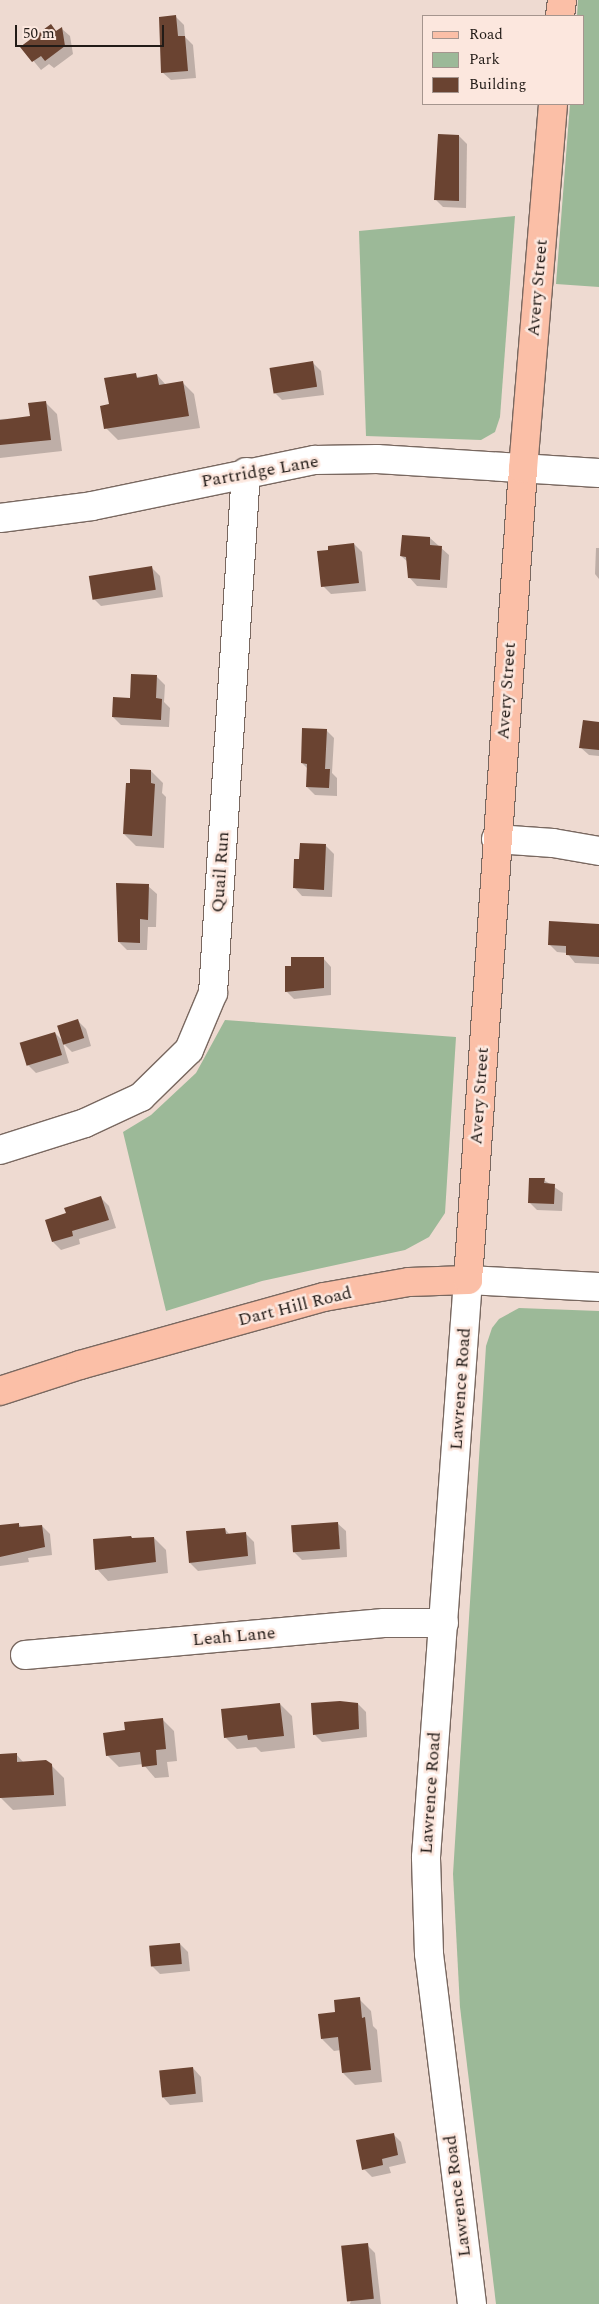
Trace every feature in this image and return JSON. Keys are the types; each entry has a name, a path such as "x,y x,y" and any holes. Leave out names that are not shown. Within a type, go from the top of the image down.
{"main road":[{"path":"560,15 562,0"},
{"name":"Avery Street","path":"468,1280 496,839 523,469 553,105"},
{"name":"Dart Hill Road","path":"0,1391 80,1365 324,1297 409,1282 468,1280"}],"street":[{"name":"Partridge Lane","path":"0,518 92,506 246,472 315,460 350,460 599,473"},
{"name":"Quail Run","path":"0,1150 85,1123 142,1097 189,1050 213,993 246,472"},
{"path":"496,839 553,843 599,851"},
{"name":"Dart Hill Road","path":"468,1280 599,1287"},
{"name":"Lawrence Road","path":"468,1280 426,1857 429,1954 472,2304"},
{"name":"Leah Lane","path":"25,1655 384,1623 444,1623"}],"green space":[{"path":"578,0 599,0 599,287 556,284 570,105 584,105 584,15 577,15"},
{"path":"515,216 500,417 495,432 481,440 366,436 359,231"},
{"path":"225,1020 456,1037 445,1213 429,1237 405,1250 262,1281 166,1311 123,1132 151,1115 196,1073"},
{"path":"519,1308 599,1311 599,2304 496,2304 460,2007 453,1874 486,1346 492,1328 499,1319"}],"building":[{"path":"176,15 178,36 185,36 188,71 161,73 159,17"},
{"path":"51,24 56,31 62,27 65,46 45,61 41,56 32,62 20,47"},
{"path":"438,134 459,135 459,201 434,200"},
{"path":"313,361 317,387 274,394 270,368"},
{"path":"136,373 137,378 157,374 159,385 183,381 189,416 104,429 100,406 109,404 104,378"},
{"path":"46,401 51,440 0,445 0,420 30,416 28,403"},
{"path":"402,535 430,537 430,545 442,546 440,580 408,578 406,557 400,556"},
{"path":"354,543 359,583 321,587 317,551 328,550 328,546"},
{"path":"152,566 156,590 93,600 89,576"},
{"path":"131,674 157,675 156,698 162,699 161,720 112,717 113,697 130,698"},
{"path":"583,720 599,722 599,750 579,748"},
{"path":"302,728 327,729 325,769 330,769 329,788 306,787 307,764 301,763"},
{"path":"130,769 151,770 151,783 155,784 152,836 123,834 126,783 130,783"},
{"path":"300,843 326,844 324,890 293,888 294,859 299,859"},
{"path":"116,883 149,884 148,920 140,919 140,943 118,942"},
{"path":"549,921 599,924 599,957 566,955 566,946 548,945"},
{"path":"291,957 324,957 324,988 285,992 285,966 291,966"},
{"path":"78,1019 84,1038 63,1045 57,1026"},
{"path":"55,1032 62,1055 27,1066 20,1043"},
{"path":"529,1178 545,1178 544,1183 555,1184 554,1204 528,1203"},
{"path":"101,1196 109,1220 72,1231 73,1236 52,1242 45,1220 66,1213 64,1208"},
{"path":"338,1522 340,1549 293,1552 291,1525"},
{"path":"19,1523 19,1527 42,1525 45,1547 0,1557 0,1525"},
{"path":"225,1528 226,1534 246,1532 248,1556 189,1563 186,1531"},
{"path":"131,1536 132,1538 154,1537 156,1562 95,1570 93,1539"},
{"path":"340,1701 358,1703 359,1729 313,1735 311,1703"},
{"path":"280,1703 284,1736 248,1740 247,1735 224,1738 221,1709"},
{"path":"163,1718 166,1749 156,1750 157,1765 142,1767 140,1752 106,1756 103,1733 125,1730 124,1722"},
{"path":"17,1753 17,1762 46,1760 52,1764 54,1795 0,1798 0,1754"},
{"path":"180,1943 182,1964 151,1967 149,1946"},
{"path":"360,1997 362,2018 365,2017 371,2070 342,2073 338,2037 321,2039 318,2014 335,2012 334,2000"},
{"path":"193,2067 196,2094 162,2097 159,2071"},
{"path":"394,2133 398,2155 382,2159 383,2165 362,2170 356,2140"},
{"path":"368,2243 374,2299 347,2302 341,2246"}]}
